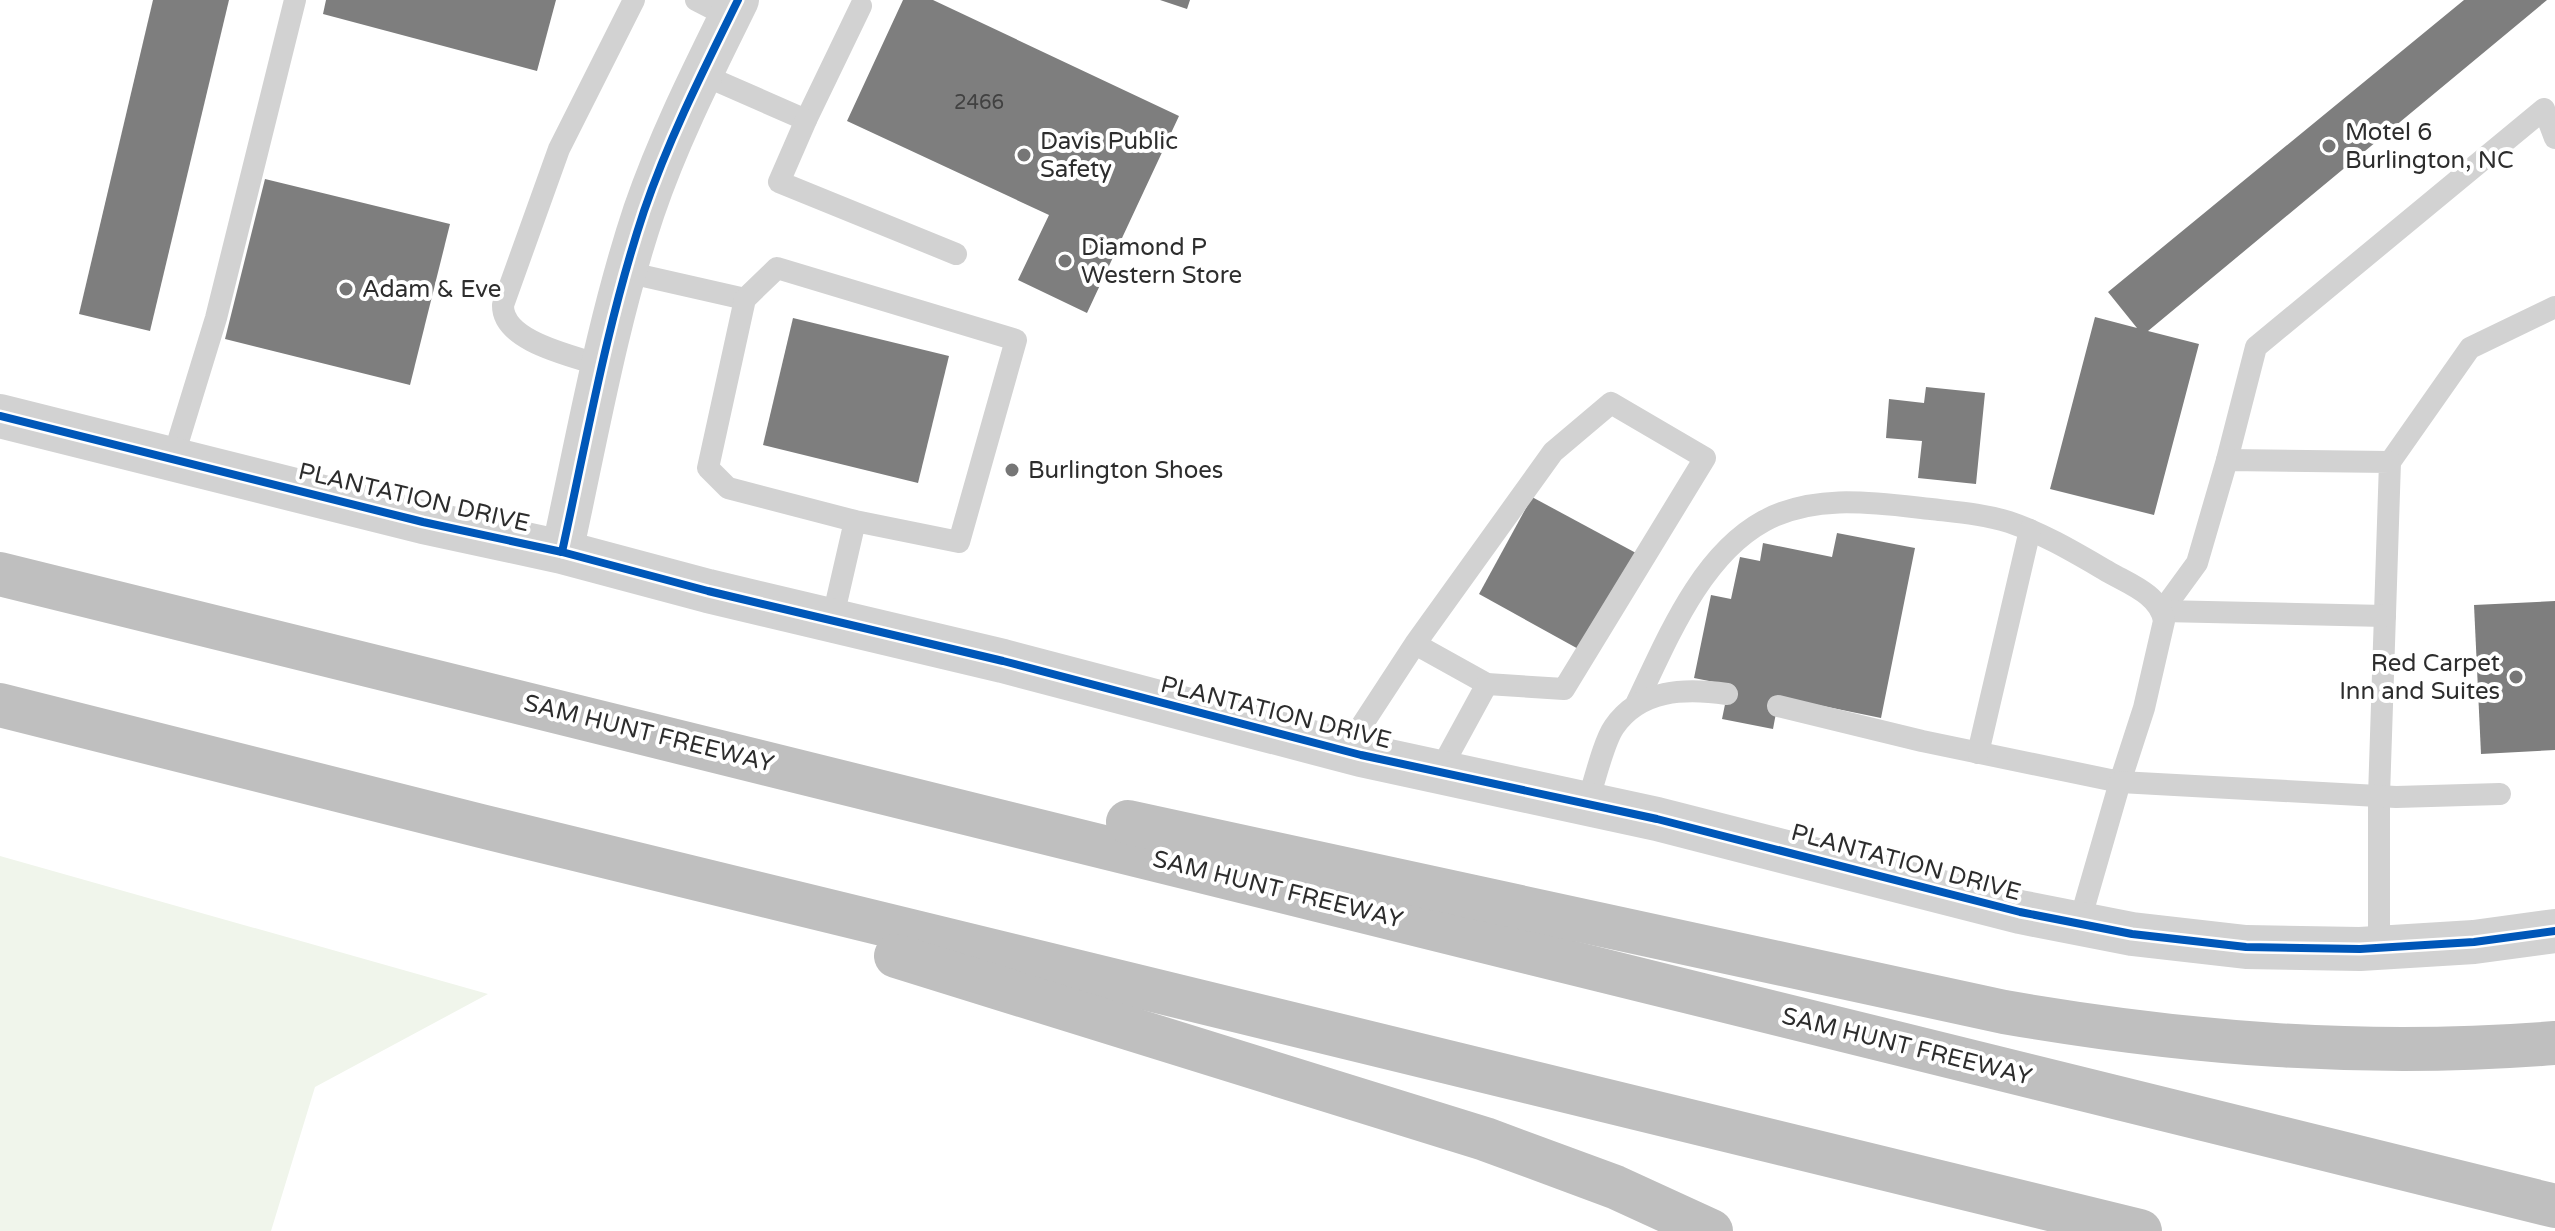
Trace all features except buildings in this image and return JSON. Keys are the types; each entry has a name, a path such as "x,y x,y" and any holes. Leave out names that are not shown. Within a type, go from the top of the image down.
{"highway":[{"name":"SAM HUNT FREEWAY","path":"0,574 2555,1206"},
{"path":"194,620 2004,1012 2081,1025 2268,1046 2364,1051 2486,1049 2555,1043"},
{"path":"0,705 481,826 2140,1231"},
{"path":"481,826 1485,1139 1615,1187 1711,1231"}],"street":[{"path":"562,552 626,272 645,210 701,74 721,6"},
{"name":"PLANTATION DRIVE","path":"0,416 423,522 562,552 1003,661 1345,751 1587,804 2079,924 2132,934 2246,947 2379,948 2474,942 2555,931"}],"lane":[{"path":"173,458 216,318 295,0"},
{"path":"603,366 525,339 511,328 503,315 503,305 559,149 634,0"},
{"path":"861,6 779,182 956,254"},
{"path":"701,74 806,120"},
{"path":"2162,611 2197,563 2256,347 2544,109 2555,138"},
{"path":"777,268 1016,340 959,542 855,521 728,488 708,468 745,299 777,268"},
{"path":"626,272 745,299"},
{"path":"2379,948 2379,796 2390,462 2470,348 2555,307"},
{"path":"1345,751 1415,644 1553,452 1611,403 1705,458 1564,689 1487,684 1415,644"},
{"path":"2227,460 2390,462"},
{"path":"1587,804 1613,728 1637,702 1678,618 1717,560 1736,541 1788,509 1854,500 1984,515 2030,530 2131,585 2156,601 2162,611 2164,621 2144,708 2079,924"},
{"path":"832,621 855,521"},
{"path":"1978,753 2030,530"},
{"path":"2162,611 2385,616"},
{"path":"1439,772 1487,684"},
{"path":"1637,702 1683,691 1727,694"},
{"path":"1778,706 1949,747 2120,782 2379,796 2500,794"}],"shaded area":[{"path":"0,856 488,994 315,1087 271,1231 0,1231"}],"cycle path":[{"path":"562,552 608,338 644,211 676,130 738,0"},
{"path":"0,416 423,522 562,552 708,591 1003,661 1361,755 1657,819 2020,912 2132,934 2246,947 2360,949 2474,942 2555,931"}],"place":[{"name":"Motel 6 Burlington, NC","path":"2329,146"},
{"name":"Davis Public Safety","path":"1024,155"},
{"name":"Diamond P Western Store","path":"1065,261"},
{"name":"Adam & Eve","path":"346,289"},
{"name":"Burlington Shoes","path":"1012,470"},
{"name":"Red Carpet Inn and Suites","path":"2516,677"}]}
